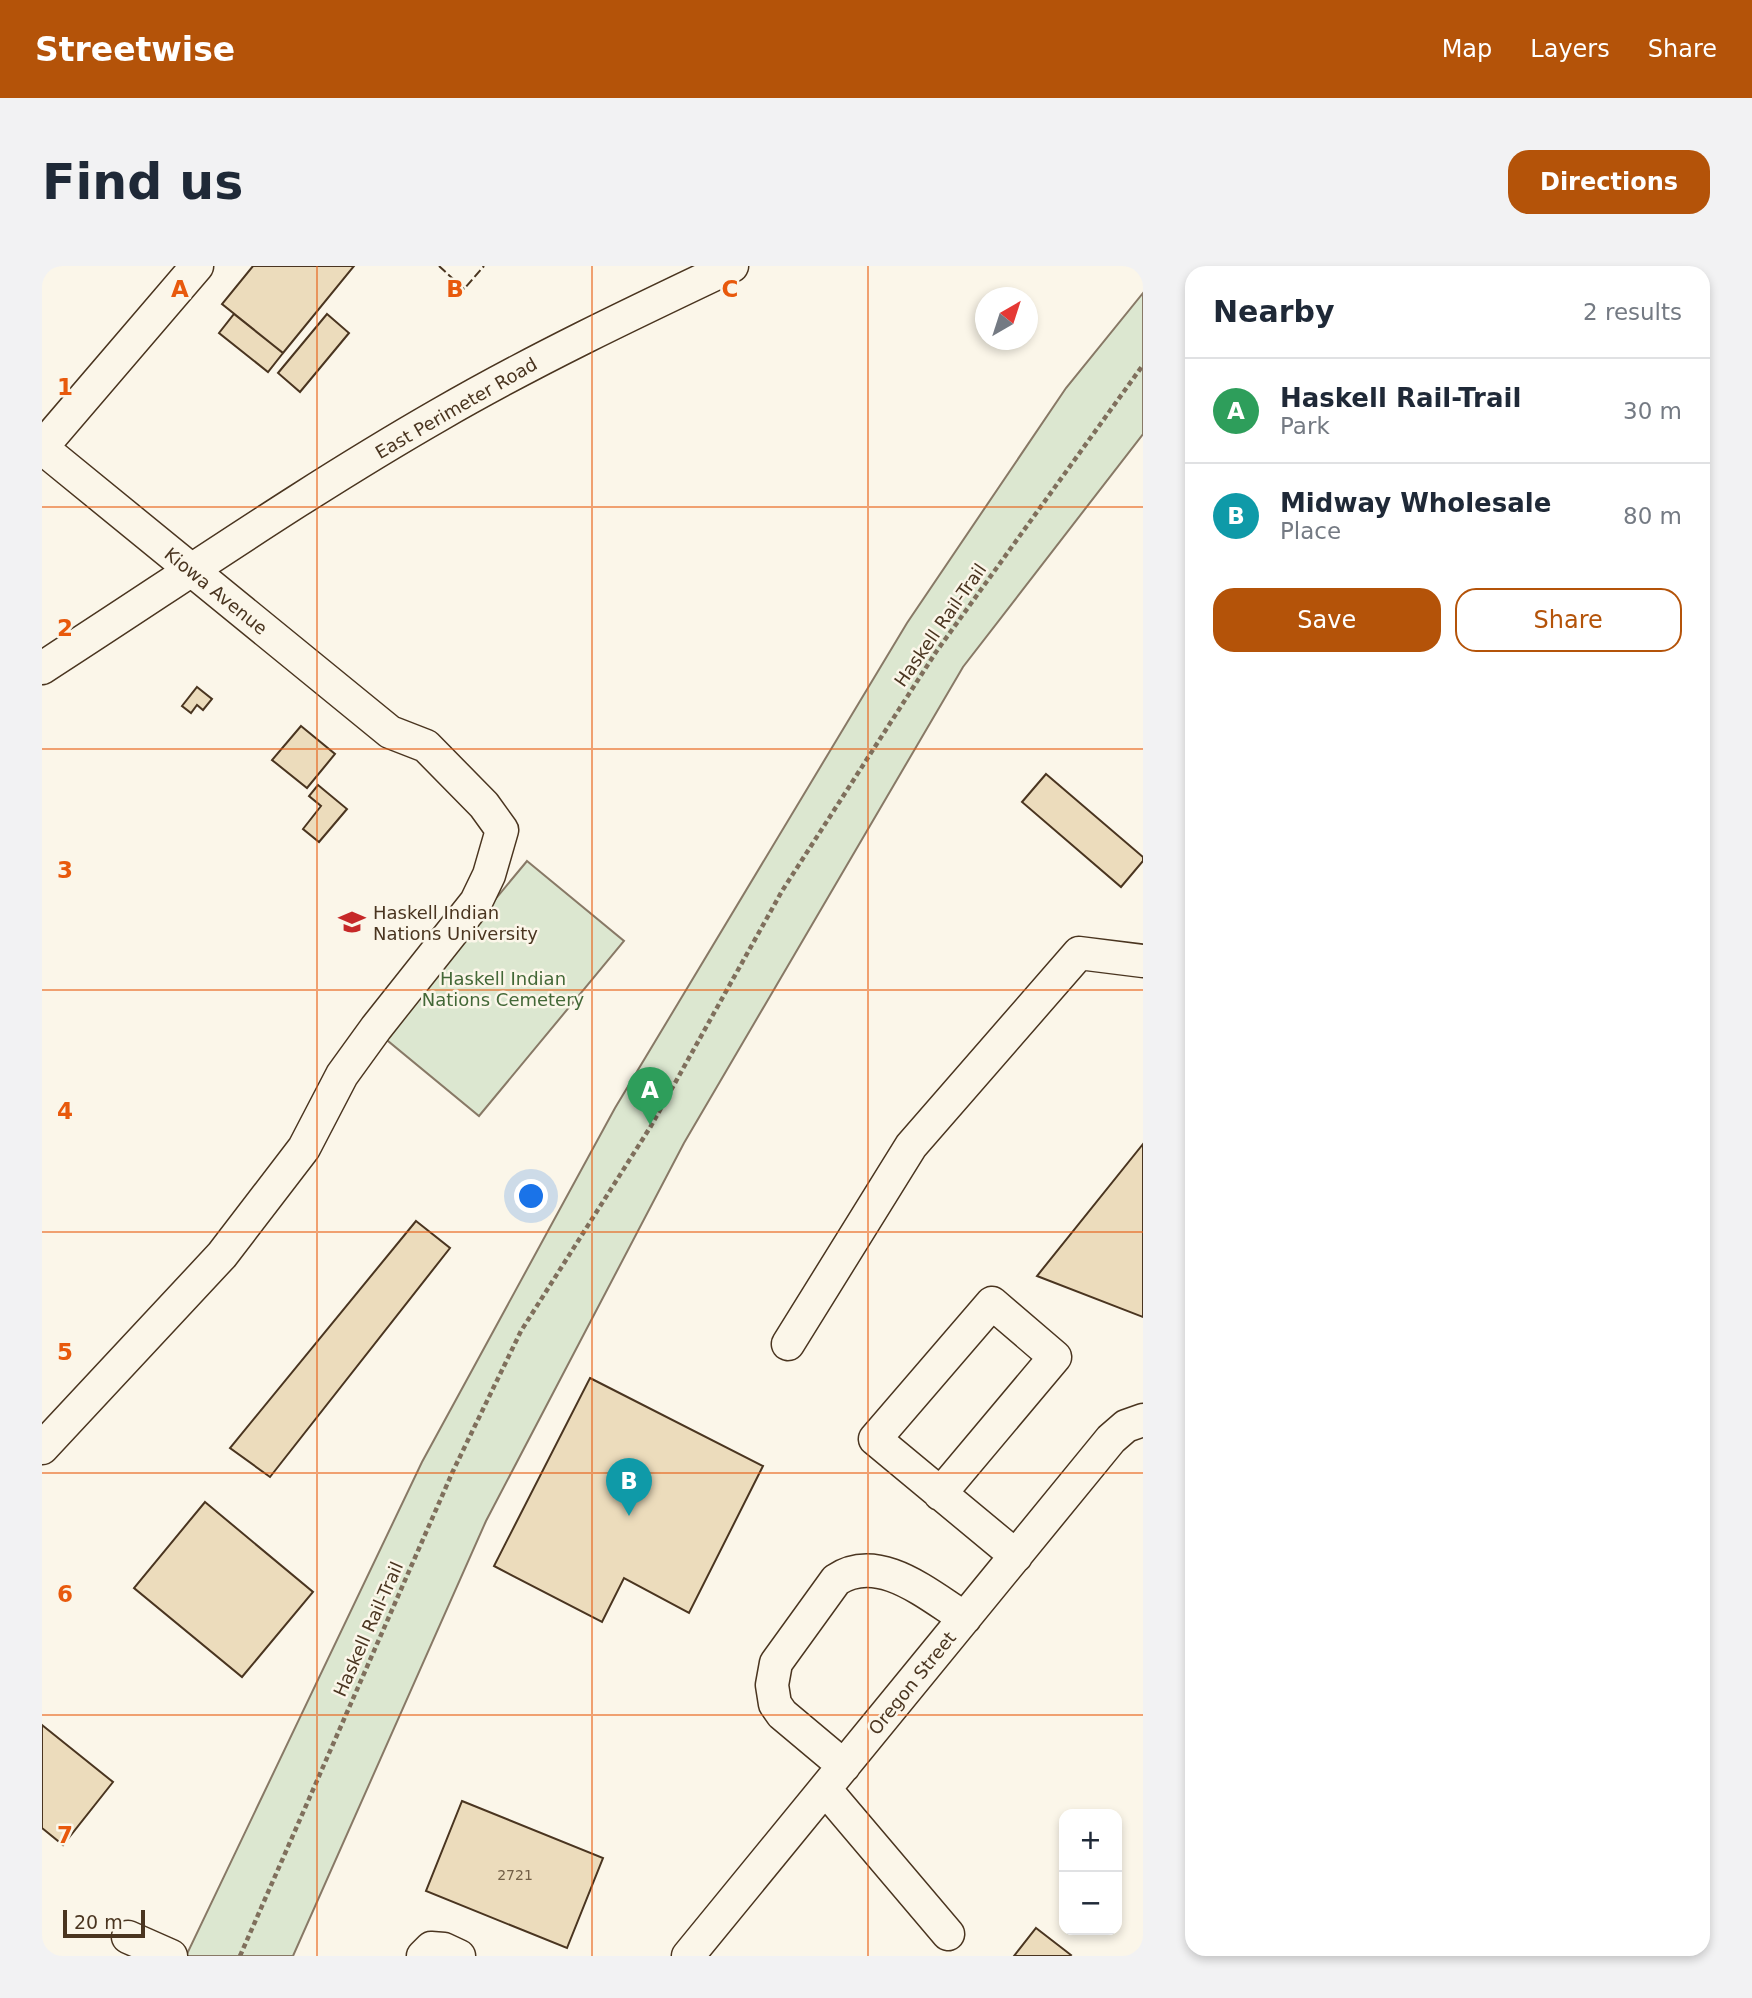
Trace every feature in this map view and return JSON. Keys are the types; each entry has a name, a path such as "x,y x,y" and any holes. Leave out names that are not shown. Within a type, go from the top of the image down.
{"street":[{"path":"42,448 197,266"},
{"name":"East Perimeter Road","path":"42,668 335,478 439,415 548,355 732,266"},
{"name":"Kiowa Avenue","path":"42,448 390,733 426,746 484,805 502,830 489,875 476,902 341,1075 304,1148 222,1255 42,1448"},
{"path":"788,1344 911,1146 1079,953 1143,961"},
{"path":"940,1494 1055,1357 992,1303 875,1439 940,1494 1016,1556"},
{"name":"Oregon Street","path":"688,1956 1111,1439 1126,1426 1143,1420"},
{"path":"948,1934 834,1777 782,1714 775,1704 772,1685 776,1663 836,1580 848,1572 866,1570 896,1575 965,1618"},
{"path":"128,1937 171,1956"},
{"path":"423,1956 431,1948 444,1949 459,1956"}],"path":[{"name":"Haskell Rail-Trail","path":"240,1956 453,1471 521,1331 652,1126 782,891 929,663 1143,365"}],"green space":[{"path":"1143,293 1143,434 963,667 684,1143 486,1521 293,1956 186,1956 422,1462 615,1108 907,623 1066,388"},
{"name":"Haskell Indian Nations Cemetery","path":"527,861 624,941 479,1116 382,1036"}],"building":[{"path":"253,266 354,266 283,353 222,304"},
{"path":"234,314 283,353 268,372 219,333"},
{"path":"327,314 349,333 300,392 278,373"},
{"path":"197,687 212,699 203,710 197,705 191,713 182,706"},
{"path":"301,726 335,754 307,788 272,760"},
{"path":"1046,774 1143,857 1143,861 1121,887 1022,802"},
{"path":"318,785 347,809 319,842 303,829 321,806 309,796"},
{"path":"1143,1144 1143,1317 1037,1276"},
{"path":"416,1221 450,1248 270,1477 230,1448"},
{"path":"590,1378 763,1466 689,1613 624,1578 602,1622 494,1566"},
{"path":"205,1502 313,1592 242,1677 134,1588"},
{"path":"42,1725 113,1782 63,1845 42,1828"},
{"path":"462,1801 603,1858 567,1948 426,1891"},
{"path":"1036,1928 1071,1955 1014,1956"}],"fence":[{"path":"439,266 464,289 484,266"}],"place":[{"name":"Haskell Indian Nations University","path":"352,922"},
{"name":"Haskell Rail-Trail","path":"650,1125"},
{"name":"Midway Wholesale","path":"629,1516"}]}
